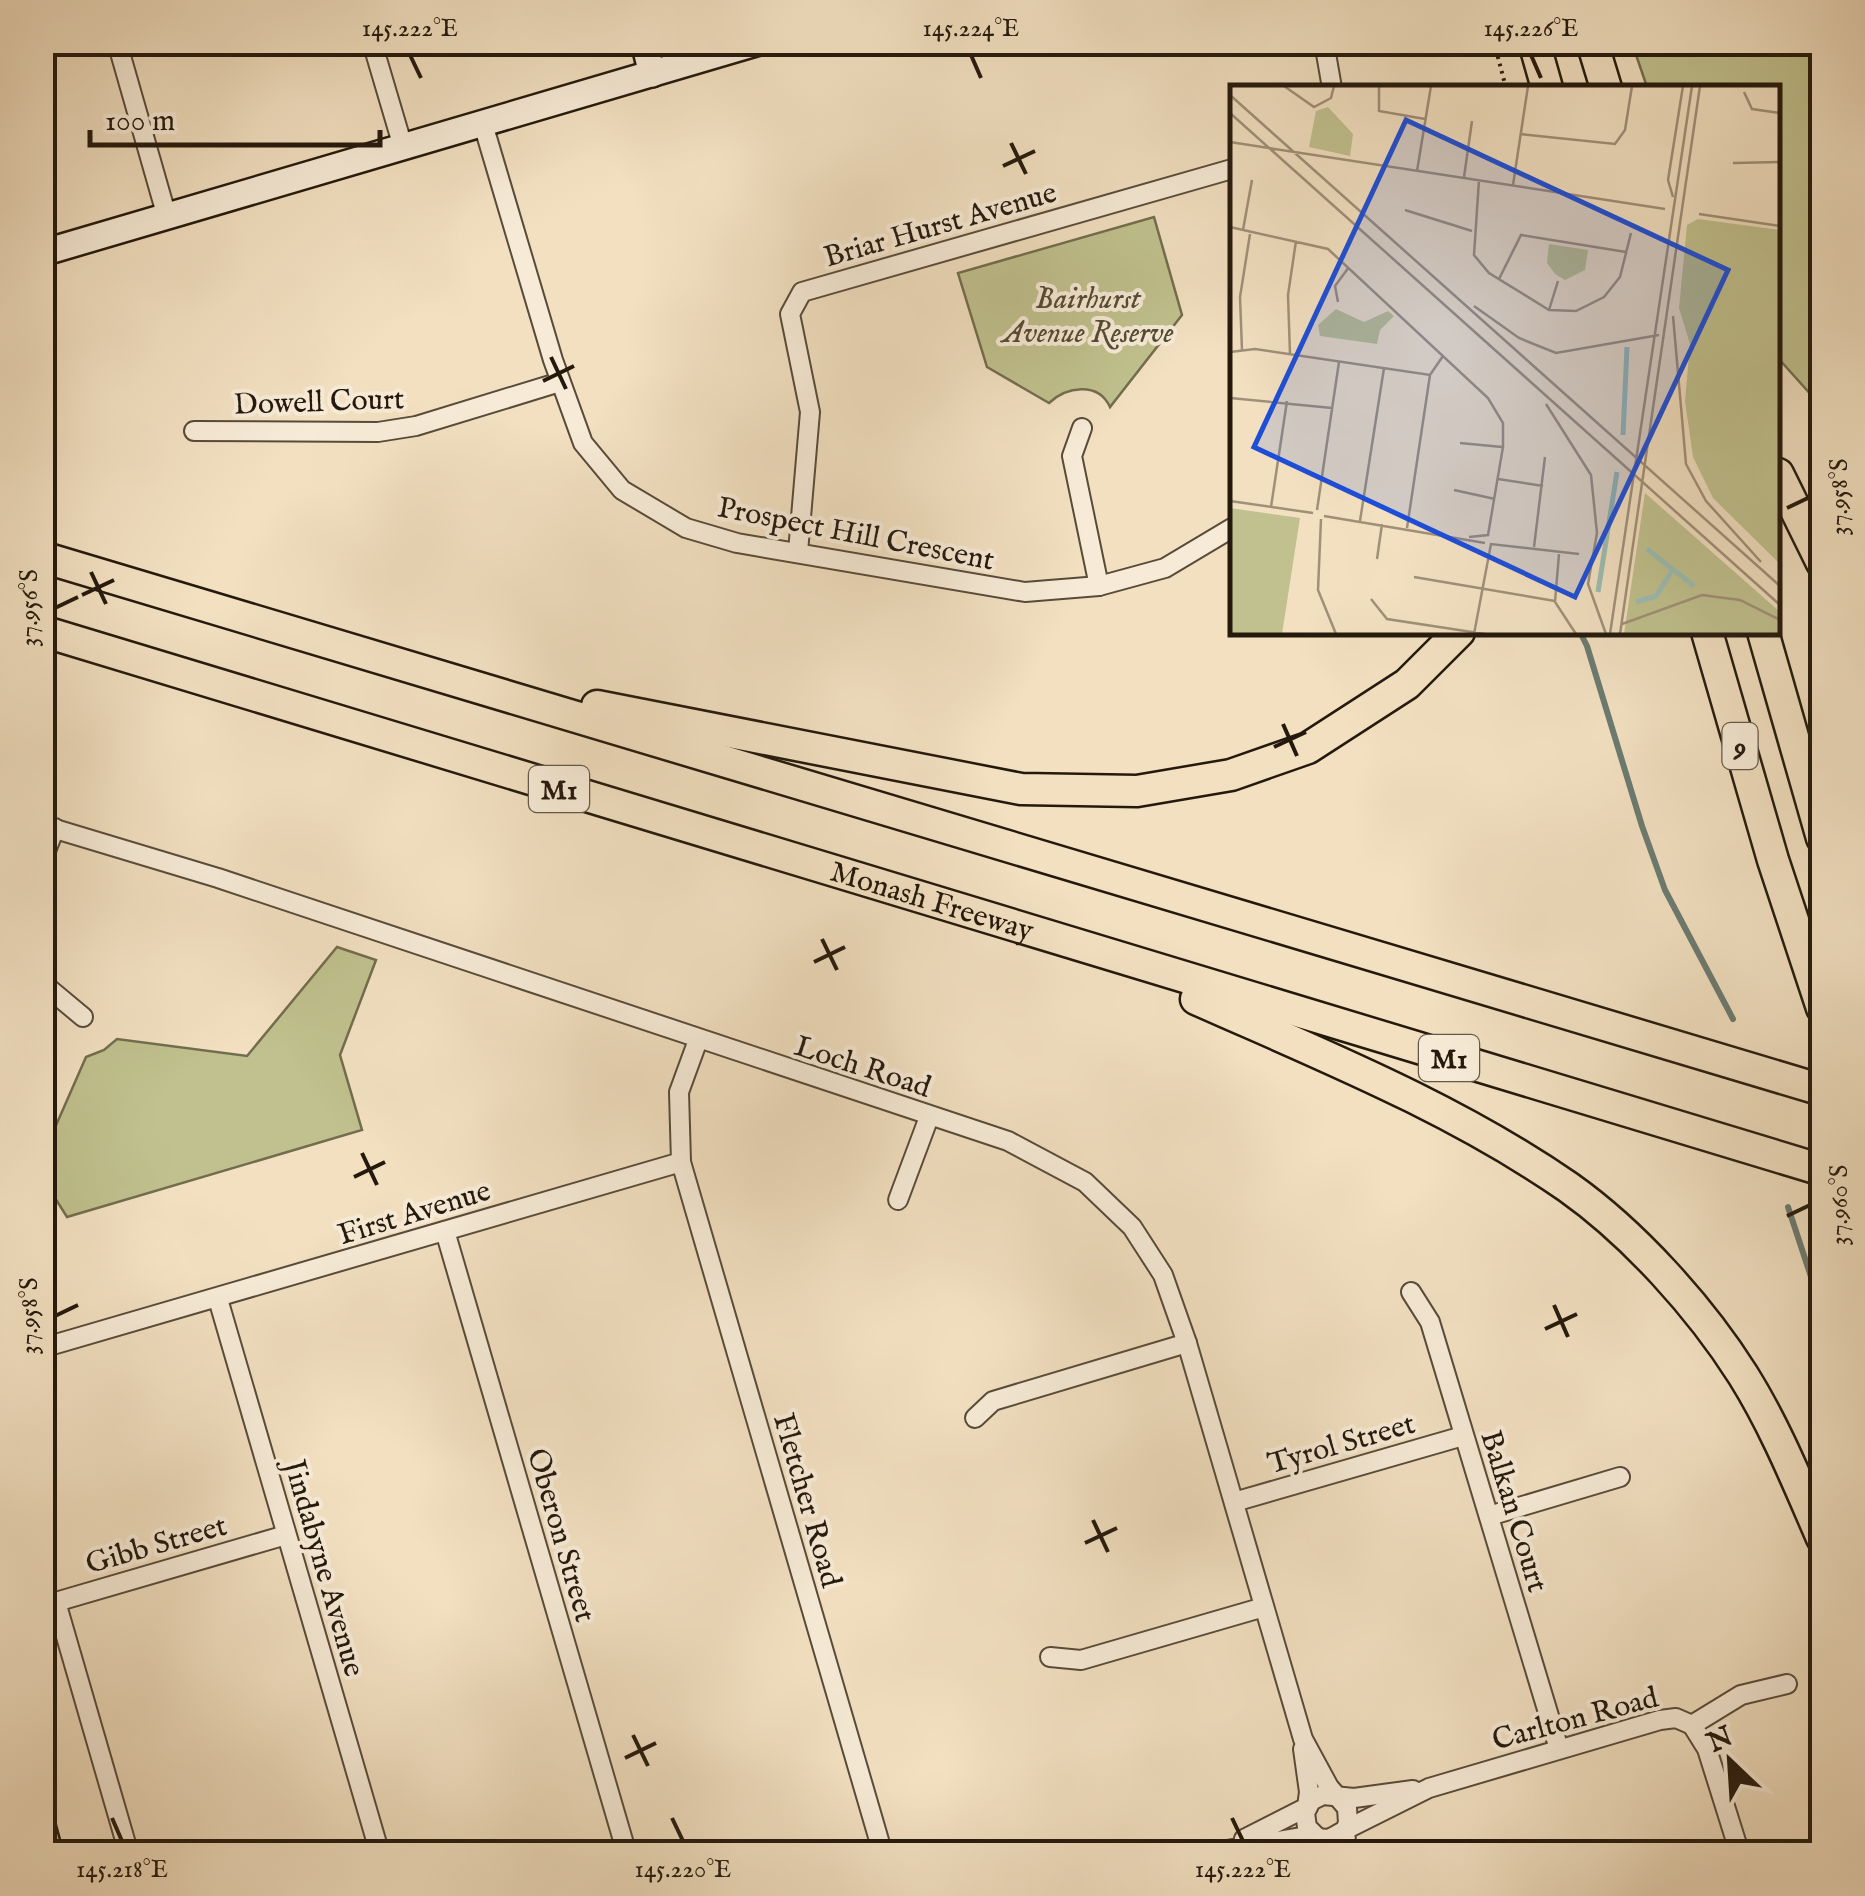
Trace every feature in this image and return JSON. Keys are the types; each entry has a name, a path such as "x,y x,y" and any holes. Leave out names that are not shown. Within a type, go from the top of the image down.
{"highway":[{"path":"1534,42 1546,85"},
{"path":"1592,42 1605,85"},
{"path":"1780,480 1822,562"},
{"name":"M1","path":"42,557 1822,1090"},
{"name":"Monash Freeway","path":"42,631 1822,1170"},
{"path":"412,669 1020,790 1136,791 1230,775 1308,748 1406,684 1457,635"},
{"name":"9","path":"1708,635 1822,1008"},
{"name":"9","path":"1764,635 1822,838"},
{"path":"1075,946 1381,1081 1491,1141 1579,1196 1614,1224 1668,1278 1742,1373 1780,1443 1822,1538"}],"main road":[{"path":"644,42 652,74"},
{"path":"42,253 760,42"}],"street":[{"path":"117,42 167,216"},
{"path":"372,42 403,148"},
{"path":"1324,42 1331,85"},
{"name":"Prospect Hill Crescent","path":"483,124 560,382 583,442 622,490 686,528 737,544 1026,592 1099,586 1165,568 1230,529"},
{"name":"Briar Hurst Avenue","path":"798,552 810,412 790,314 802,292 1230,170"},
{"name":"Dowell Court","path":"194,431 378,432 416,426 560,382"},
{"path":"1082,428 1072,456 1099,586"},
{"path":"42,861 49,826"},
{"name":"Loch Road","path":"49,826 218,878 1008,1142 1085,1182 1132,1227 1163,1276 1188,1343 1303,1739 1307,1807"},
{"path":"42,976 47,987 83,1018"},
{"path":"681,1162 678,1092 698,1040"},
{"path":"898,1200 929,1118"},
{"name":"First Avenue","path":"42,1348 681,1162"},
{"name":"Fletcher Road","path":"681,1162 883,1854"},
{"name":"Oberon Street","path":"445,1231 627,1854"},
{"name":"Balkan Court","path":"1411,1292 1430,1322 1559,1750"},
{"name":"Jindabyne Avenue","path":"218,1299 380,1854"},
{"path":"976,1418 993,1401 1188,1343"},
{"name":"Tyrol Street","path":"1234,1502 1463,1436"},
{"path":"1489,1516 1620,1477"},
{"name":"Gibb Street","path":"49,1604 286,1535"},
{"path":"49,1604 129,1854"},
{"path":"1050,1657 1081,1660 1264,1607"},
{"name":"Carlton Road","path":"1337,1797 1429,1788 1660,1720 1676,1718 1692,1725 1741,1695 1787,1684"},
{"path":"1692,1725 1707,1749 1740,1854"},
{"name":"Loch Road","path":"1303,1739 1337,1797"},
{"name":"Carlton Road","path":"1345,1830 1429,1788"},
{"path":"1204,1854 1307,1807 1316,1797 1337,1797 1347,1808 1347,1854"},
{"path":"1307,1807 1306,1827 1327,1854"},
{"path":"1226,1847 1316,1837 1328,1840 1345,1830"}],"path":[{"path":"1494,42 1505,85"}],"green space":[{"path":"1632,43 1822,43 1822,407 1780,360 1780,85 1646,85"},
{"name":"Bairhurst Avenue Reserve","path":"1154,217 1182,315 1110,407 1098,393 1081,389 1064,393 1049,403 987,367 958,273"},
{"path":"337,947 376,960 340,1055 362,1130 67,1217 43,1179 43,1155 86,1057 117,1039 247,1056"}],"building":[{"path":"42,1774 64,1854 42,1854"}],"waterway":[{"path":"1582,635 1665,890 1733,1019"},
{"path":"1788,1207 1822,1310"}]}
